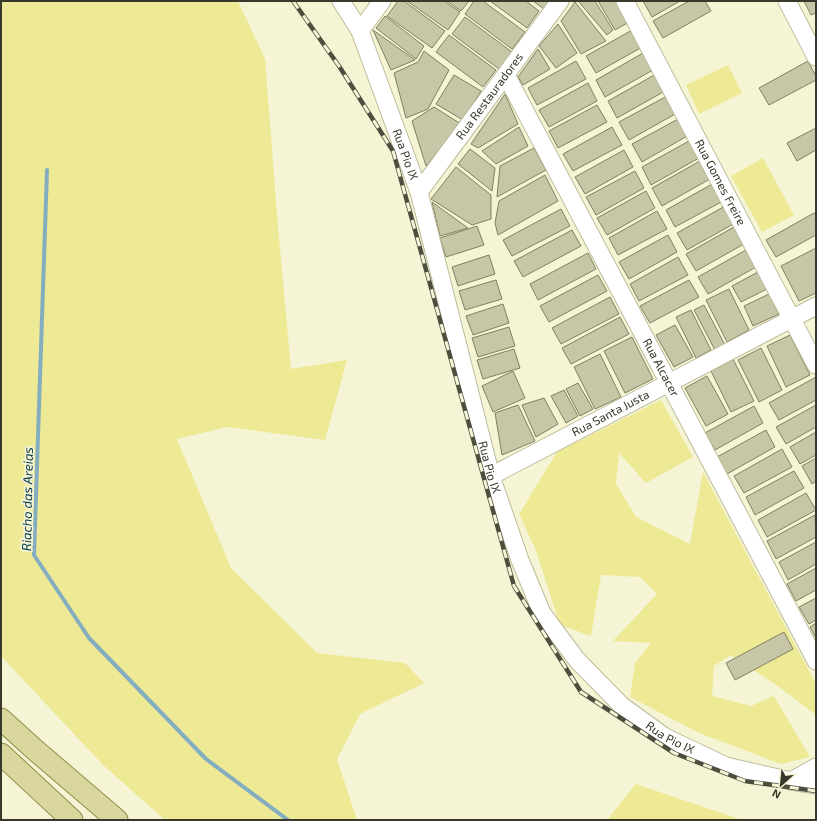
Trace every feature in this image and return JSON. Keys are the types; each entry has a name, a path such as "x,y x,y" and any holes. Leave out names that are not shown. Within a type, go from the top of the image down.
{"main road":[{"path":"1,719 34,750 117,820"},
{"path":"1,754 72,820"}],"street":[{"name":"Rua Pio IX","path":"341,1 360,31 419,192 491,476 520,560 542,614 577,660 621,705 665,737 726,766 790,781 816,785"},
{"path":"360,31 382,1"},
{"name":"Rua Restauradores","path":"419,192 560,1"},
{"name":"Rua Gomes Freire","path":"625,1 816,365"},
{"path":"786,1 816,57"},
{"name":"Rua Alcacer","path":"506,75 816,661"},
{"name":"Rua Santa Justa","path":"491,476 816,306"},
{"path":"790,781 816,767"}],"shaded area":[{"path":"1,1 238,1 265,59 291,369 347,360 325,440 227,427 177,439 231,568 317,653 405,663 424,683 360,714 337,759 357,820 165,820 103,765 1,656"},
{"path":"728,65 742,93 699,114 686,85"},
{"path":"763,158 794,215 762,232 731,176"},
{"path":"661,400 693,457 646,483 619,453 616,484 636,517 690,544 703,472 816,684 816,715 778,686 731,655 714,666 712,696 751,706 774,696 810,757 781,764 699,733 630,697 635,663 651,643 613,641 657,594 640,577 601,575 591,636 560,625 535,548 519,514 557,452"},
{"path":"636,784 742,820 607,820"}],"building":[{"path":"398,1 404,1 445,31 432,48 387,16"},
{"path":"407,1 444,1 460,12 448,30"},
{"path":"447,1 469,1 461,11"},
{"path":"474,1 483,1 525,32 512,49 465,14"},
{"path":"490,1 526,1 539,11 527,28"},
{"path":"533,1 549,1 544,9"},
{"path":"578,1 595,1 613,30 607,35"},
{"path":"598,1 618,1 629,22 615,30"},
{"path":"643,1 680,1 652,17"},
{"path":"689,1 705,1 711,11 663,38 653,21"},
{"path":"804,1 816,1 816,13 811,15"},
{"path":"575,2 606,41 581,54 561,21"},
{"path":"385,16 424,46 416,59 376,28"},
{"path":"465,17 512,52 499,69 452,34"},
{"path":"558,24 577,53 556,68 539,46"},
{"path":"634,29 644,46 596,73 586,56"},
{"path":"373,30 415,60 391,70"},
{"path":"449,35 496,70 483,87 436,52"},
{"path":"538,49 550,69 523,85 518,77"},
{"path":"424,51 449,70 428,109 406,118 394,73 418,62"},
{"path":"643,53 653,70 605,97 596,80"},
{"path":"576,61 586,79 537,105 528,88"},
{"path":"808,61 816,76 816,80 769,105 759,88"},
{"path":"656,74 665,91 617,118 608,101"},
{"path":"454,75 481,91 463,120 436,104"},
{"path":"588,83 597,101 549,127 539,110"},
{"path":"505,94 518,124 478,148 471,144"},
{"path":"667,96 677,113 629,140 619,122"},
{"path":"597,105 607,122 558,148 549,131"},
{"path":"434,107 461,124 426,166 412,121"},
{"path":"680,118 689,135 642,162 632,144"},
{"path":"519,127 528,146 496,164 482,151"},
{"path":"612,127 622,145 573,171 563,154"},
{"path":"816,128 816,150 797,161 787,143"},
{"path":"689,141 699,158 651,185 642,167"},
{"path":"534,148 546,170 497,197 500,166"},
{"path":"470,149 495,168 492,191 458,164"},
{"path":"624,150 633,167 585,194 575,177"},
{"path":"700,161 710,179 662,206 652,188"},
{"path":"456,167 491,195 491,219 472,225 431,199"},
{"path":"635,171 644,188 596,215 586,197"},
{"path":"545,175 558,201 498,235 495,223 499,201"},
{"path":"714,183 723,201 675,227 666,210"},
{"path":"646,191 655,208 607,235 597,218"},
{"path":"432,202 468,228 440,236"},
{"path":"725,206 735,223 687,250 677,233"},
{"path":"561,209 570,226 512,256 503,240"},
{"path":"657,211 667,229 618,255 609,238"},
{"path":"814,213 816,216 816,235 776,257 766,240"},
{"path":"477,226 484,245 446,257 440,238"},
{"path":"734,227 744,244 696,271 686,254"},
{"path":"572,230 581,246 523,277 514,261"},
{"path":"668,235 677,252 629,279 619,262"},
{"path":"816,248 816,293 799,301 781,266"},
{"path":"746,250 756,267 708,294 698,277"},
{"path":"588,253 596,269 538,300 530,284"},
{"path":"489,255 495,274 458,286 452,267"},
{"path":"678,257 688,275 639,301 630,284"},
{"path":"758,272 767,289 741,302 732,286"},
{"path":"598,275 607,291 549,322 540,306"},
{"path":"496,280 502,299 465,310 459,291"},
{"path":"689,280 699,297 650,323 640,306"},
{"path":"729,289 749,330 727,342 706,300"},
{"path":"769,294 779,314 753,326 744,306"},
{"path":"610,297 619,314 561,344 552,328"},
{"path":"503,304 509,323 473,335 466,316"},
{"path":"704,305 725,345 715,350 694,310"},
{"path":"691,310 711,350 696,358 676,317"},
{"path":"620,317 629,334 571,364 562,348"},
{"path":"675,325 693,357 674,367 656,335"},
{"path":"509,327 515,346 478,357 472,338"},
{"path":"790,335 810,375 786,387 767,346"},
{"path":"632,337 653,379 625,393 604,351"},
{"path":"761,348 782,390 759,402 738,360"},
{"path":"514,349 520,368 483,379 477,360"},
{"path":"600,354 621,397 595,409 574,367"},
{"path":"733,359 754,401 731,412 711,371"},
{"path":"513,371 525,398 493,412 482,386"},
{"path":"707,376 728,414 706,426 685,388"},
{"path":"816,377 816,400 779,420 769,403"},
{"path":"578,383 593,409 580,416 566,389"},
{"path":"564,390 578,416 566,423 551,396"},
{"path":"544,398 558,424 536,437 522,405"},
{"path":"518,405 535,441 502,455 495,413"},
{"path":"816,405 816,427 786,444 776,427"},
{"path":"754,406 763,423 715,450 705,433"},
{"path":"766,430 775,447 727,474 717,457"},
{"path":"816,432 816,455 800,464 790,447"},
{"path":"782,449 792,467 744,493 734,476"},
{"path":"816,458 816,481 812,484 802,466"},
{"path":"794,471 804,488 755,515 746,497"},
{"path":"806,493 816,510 767,537 758,520"},
{"path":"815,515 816,537 776,559 767,541"},
{"path":"816,542 816,564 788,580 779,562"},
{"path":"816,568 816,590 796,601 787,584"},
{"path":"816,598 816,620 809,624 799,607"},
{"path":"816,623 816,638 810,627"},
{"path":"784,632 793,649 735,680 726,663"}],"waterway":[{"name":"Riacho das Areias","path":"47,170 34,555 89,638 206,759 288,820"}],"railway":[{"path":"293,1 339,66 393,151 514,586 581,692 674,753 745,781 816,791"}]}
